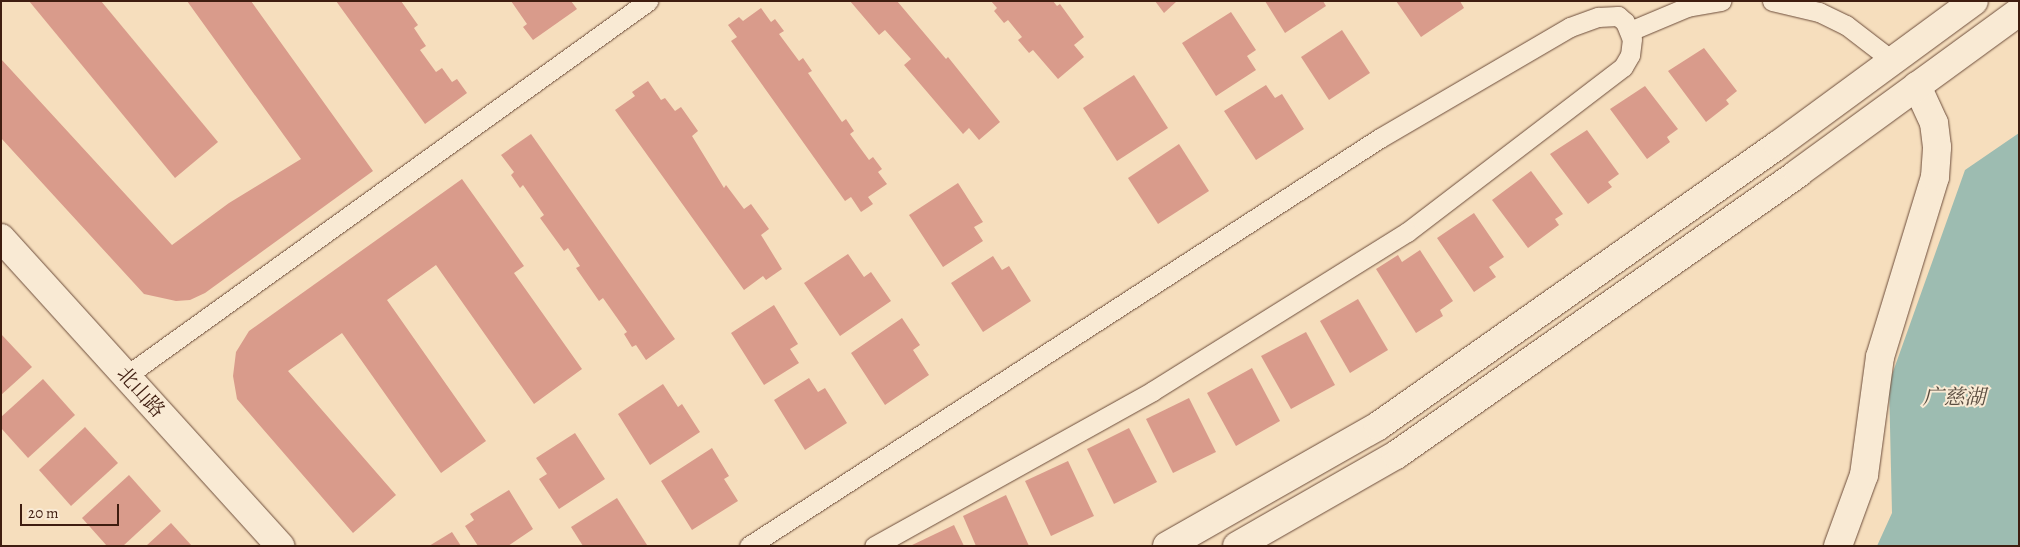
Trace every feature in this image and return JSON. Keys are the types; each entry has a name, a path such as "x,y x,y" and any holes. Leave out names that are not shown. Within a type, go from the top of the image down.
{"street":[{"path":"1167,546 1378,426 1893,61 1974,1"},
{"path":"1237,546 1396,456 2019,12"},
{"path":"1838,546 1864,475 1871,401 1880,357 1935,177 1937,147 1934,123 1917,86"},
{"name":"北山路","path":"1,238 280,546"}],"lane":[{"path":"126,376 648,1"},
{"path":"1630,30 1687,7 1721,1"},
{"path":"1772,1 1819,12 1846,25 1893,61"},
{"path":"748,546 1380,138 1584,21 1618,16 1630,30 1630,55 1613,76 1407,232 1153,391 874,546"}],"water":[{"name":"广慈湖","path":"2019,133 2019,546 1877,546 1892,513 1889,383 1965,170"}],"building":[{"path":"29,1 101,1 218,142 175,178"},
{"path":"187,1 251,1 373,171 205,293 190,300 176,301 144,294 1,138 1,59 172,245 229,203 301,159"},
{"path":"336,1 401,1 418,25 414,28 426,46 420,50 436,72 442,68 452,82 457,79 467,93 425,124"},
{"path":"511,1 571,1 577,9 533,40 523,27 527,24"},
{"path":"850,1 897,1 946,59 948,57 1000,122 979,140 969,128 963,134 904,65 911,59 885,30 879,35"},
{"path":"991,1 1053,1 1057,6 1060,4 1084,37 1074,45 1084,57 1058,79 1033,50 1029,53 1018,40 1022,37 1008,20 1004,23 994,11 997,8"},
{"path":"1155,1 1177,1 1164,13"},
{"path":"1265,1 1323,1 1326,6 1285,33"},
{"path":"1396,1 1460,1 1464,8 1421,37"},
{"path":"761,8 771,22 775,19 784,31 779,34 799,61 803,58 812,71 808,73 842,122 846,119 854,131 850,134 869,160 873,157 882,169 878,172 887,184 868,197 873,204 861,212 851,197 845,201 731,41 737,37 728,25 739,17 743,21"},
{"path":"1231,12 1256,50 1247,56 1256,70 1216,96 1182,43"},
{"path":"1342,30 1370,73 1329,100 1301,57"},
{"path":"1704,48 1737,91 1726,100 1729,104 1706,122 1668,71"},
{"path":"1134,75 1168,128 1117,161 1083,108"},
{"path":"648,81 661,100 665,98 675,111 681,107 698,131 692,136 724,188 726,185 744,209 751,204 769,229 761,235 782,269 766,280 763,276 744,290 615,110 635,96 632,92"},
{"path":"1266,85 1275,98 1282,94 1304,129 1256,160 1224,111"},
{"path":"1645,86 1678,129 1667,137 1670,142 1647,159 1610,109"},
{"path":"1587,130 1619,174 1608,182 1612,187 1588,204 1550,154"},
{"path":"531,134 675,339 646,360 636,345 632,347 624,334 627,332 603,298 599,301 576,268 580,266 568,248 564,251 540,218 544,215 523,185 520,188 511,175 514,172 501,155"},
{"path":"1179,144 1209,191 1158,224 1128,178"},
{"path":"1531,171 1563,214 1555,219 1559,225 1528,248 1492,200"},
{"path":"462,179 524,266 514,273 582,369 534,404 436,265 387,300 486,441 441,473 342,333 288,371 396,495 353,533 237,399 233,376 236,352 249,331"},
{"path":"958,183 983,222 974,227 983,241 943,267 909,215"},
{"path":"1474,213 1504,257 1489,267 1496,277 1474,292 1437,238"},
{"path":"1420,250 1453,301 1440,310 1443,316 1416,333 1376,269 1398,255 1402,262"},
{"path":"848,254 864,277 871,272 891,301 840,336 804,283"},
{"path":"993,256 1002,270 1009,266 1031,301 983,332 951,283"},
{"path":"1358,299 1388,350 1350,373 1320,321"},
{"path":"774,305 798,344 790,349 799,363 764,385 731,333"},
{"path":"902,318 920,345 913,350 929,375 885,405 851,353"},
{"path":"1306,332 1335,385 1291,409 1261,356"},
{"path":"1,334 32,367 1,395"},
{"path":"1252,368 1280,421 1236,446 1207,393"},
{"path":"809,378 818,392 825,388 847,423 805,450 774,400"},
{"path":"43,379 75,415 28,458 1,428 1,417"},
{"path":"663,384 678,407 682,404 700,432 650,465 618,414"},
{"path":"1189,398 1216,452 1173,473 1146,419"},
{"path":"85,427 118,463 71,506 39,470"},
{"path":"1129,428 1157,482 1114,504 1087,449"},
{"path":"575,433 605,479 559,509 539,479 547,474 536,458"},
{"path":"712,448 729,476 724,479 738,501 692,530 661,481"},
{"path":"1068,461 1094,516 1051,536 1025,481"},
{"path":"129,475 161,511 123,546 107,546 82,518"},
{"path":"509,490 533,529 508,546 478,546 465,526 474,520 470,514"},
{"path":"1006,495 1029,546 976,546 963,516"},
{"path":"617,498 647,545 583,546 571,527"},
{"path":"171,523 192,546 146,546"},
{"path":"954,525 964,546 910,546"},
{"path":"452,532 461,546 429,546"}]}
